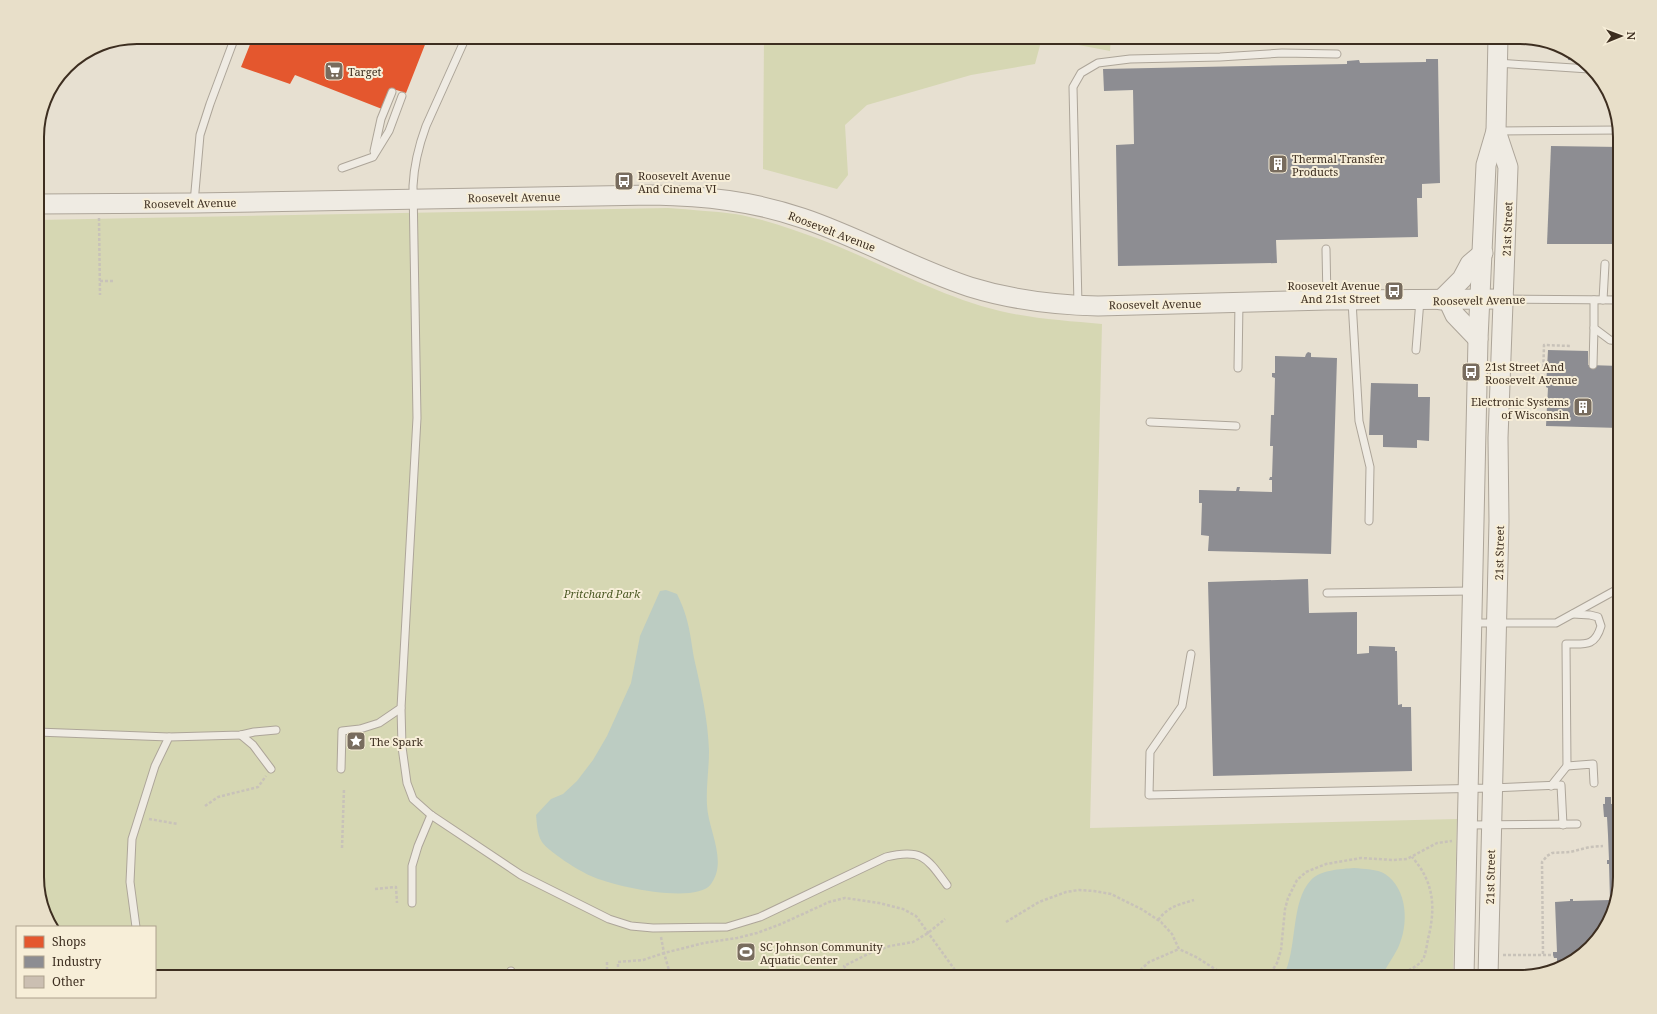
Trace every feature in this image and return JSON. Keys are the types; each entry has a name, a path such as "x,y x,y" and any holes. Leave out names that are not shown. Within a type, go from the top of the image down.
{"street":[{"name":"21st Street","path":"1464,970 1474,591 1478,339 1486,165 1496,131 1498,44"},
{"name":"21st Street","path":"1488,970 1499,521 1498,438 1508,167 1496,131"},
{"name":"Roosevelt Avenue","path":"44,204 686,195 725,199 765,207 802,218 969,287 1002,296 1035,302 1078,306 1327,300 1504,299"},
{"path":"1478,339 1455,315 1445,300 1462,279 1470,264 1483,253"}],"lane":[{"path":"194,203 200,135 232,44"},
{"path":"463,44 421,139 414,172 413,199 417,418 401,708 402,747 407,783 413,799 431,816 521,875 609,919 631,926 660,928 727,927 760,918 886,857 901,853 911,853 930,861 948,885"},
{"path":"1078,306 1073,87 1081,72 1098,63 1130,59 1220,57 1282,53 1337,54"},
{"path":"1497,64 1583,69"},
{"path":"373,157 381,119 392,92"},
{"path":"342,168 373,157 389,131 402,96"},
{"path":"1496,131 1613,130"},
{"path":"1326,248 1327,300"},
{"path":"1604,300 1605,264"},
{"name":"Roosevelt Avenue","path":"1504,299 1613,300"},
{"path":"1416,350 1420,300"},
{"path":"1592,365 1594,300"},
{"path":"1352,301 1359,421 1370,467 1370,521"},
{"path":"1238,368 1239,302"},
{"path":"1594,328 1610,340 1613,340"},
{"path":"1150,422 1236,426"},
{"path":"1327,593 1474,591"},
{"path":"1473,623 1556,622 1613,592"},
{"path":"1550,786 1567,766 1566,644 1590,643 1594,641 1601,626 1598,617 1573,614"},
{"path":"1191,654 1182,706 1150,752 1149,795 1469,789 1561,785 1563,825"},
{"path":"341,769 342,731 360,729 379,723 401,708"},
{"path":"44,732 169,737 241,735 276,730"},
{"path":"241,735 253,745 271,769"},
{"path":"136,926 130,882 132,839 155,766 169,737"},
{"path":"1567,766 1593,764 1594,783"},
{"path":"412,903 412,866 418,846 431,816"},
{"path":"1468,825 1577,824"}],"path":[{"path":"98,204 100,295"},
{"path":"99,281 115,281"},
{"path":"1546,380 1543,379 1544,346 1571,346"},
{"path":"205,806 218,797 258,786 271,769"},
{"path":"342,848 344,789"},
{"path":"138,817 178,824"},
{"path":"1272,970 1281,950 1285,909 1288,898 1297,880 1306,872 1326,864 1342,860 1361,858 1393,860 1407,859 1437,843 1457,841"},
{"path":"1543,954 1542,862 1552,853 1570,852 1590,847 1603,846"},
{"path":"1412,857 1421,867 1428,880 1432,901 1431,929 1424,957 1417,970"},
{"path":"375,889 396,887 397,904"},
{"path":"1006,922 1038,902 1066,892 1094,890 1111,894 1127,901 1158,920 1172,934 1179,949 1196,957 1217,970"},
{"path":"618,970 618,962 643,960 704,943 737,938 757,933 781,924 829,902 845,898 879,903 903,909 916,916 955,970"},
{"path":"1158,920 1167,910 1172,907 1194,900"},
{"path":"846,970 844,966 870,953 890,946 913,942 928,933 945,919"},
{"path":"660,928 664,953 669,970"},
{"path":"1141,970 1149,962 1179,949"},
{"path":"1488,955 1553,955"},
{"path":"607,962 607,970"},
{"path":"1409,970 1418,966"}],"green space":[{"path":"764,44 1040,44 1035,64 971,75 867,105 845,125 848,175 837,189 763,169"},
{"path":"1073,44 1110,44 1110,51"},
{"name":"Pritchard Park","path":"668,208 710,211 735,214 757,219 822,240 932,288 977,305 1013,314 1038,318 1102,324 1090,828 1457,819 1453,970 156,970 156,926 58,926 49,907 44,883 44,220"}],"shaded area":[{"path":"666,590 677,594 684,611 702,693 706,716 709,751 707,805 708,815 716,845 718,865 716,875 711,884 702,890 689,893 653,892 616,884 586,874 557,856 542,842 538,832 536,815 551,799 563,794 577,781 593,760 607,736 631,683 640,636 660,591"},
{"path":"1354,868 1374,870 1382,872 1393,881 1402,898 1405,918 1402,939 1396,952 1385,970 1286,970 1291,953 1297,913 1304,889 1311,880 1320,874"}],"building: Shops":[{"name":"Target","path":"250,44 425,44 406,93 390,88 382,109 295,75 290,84 241,67"}],"building: Industry":[{"name":"Thermal Transfer Products","path":"1426,59 1438,59 1440,183 1422,184 1422,198 1417,198 1418,237 1276,240 1277,263 1118,266 1116,145 1134,144 1133,90 1104,91 1103,69 1347,64 1347,61 1359,60 1360,63 1426,62"},
{"path":"1551,146 1613,147 1613,244 1547,244"},
{"name":"Electronic Systems of Wisconsin","path":"1548,350 1588,351 1588,365 1613,366 1613,428 1546,426 1548,388 1546,387"},
{"path":"1308,352 1311,353 1311,357 1337,358 1331,554 1208,551 1209,536 1201,535 1202,503 1199,503 1199,490 1236,491 1237,487 1240,487 1239,491 1272,492 1272,480 1269,480 1270,477 1272,477 1273,446 1270,446 1271,415 1274,415 1275,378 1272,377 1272,373 1275,373 1275,356 1305,357"},
{"path":"1371,383 1418,384 1418,397 1430,397 1429,441 1417,440 1417,448 1383,447 1383,435 1369,435"},
{"path":"1308,579 1309,613 1357,612 1357,654 1369,653 1369,646 1395,647 1395,651 1397,651 1398,705 1402,704 1402,707 1411,707 1412,771 1213,776 1208,582"},
{"path":"1605,797 1611,797 1611,804 1613,804 1613,877 1610,901 1601,924 1594,934 1577,951 1557,963 1557,958 1554,958 1553,955 1553,952 1557,952 1555,902 1570,901 1570,899 1573,899 1573,901 1610,900 1609,864 1607,864 1607,860 1609,860 1607,817 1604,817 1603,804 1605,804"}],"place":[{"name":"Target","path":"334,71"},
{"name":"Thermal Transfer Products","path":"1278,164"},
{"name":"Roosevelt Avenue And Cinema VI","path":"624,181"},
{"name":"Roosevelt Avenue And 21st Street","path":"1394,291"},
{"name":"21st Street And Roosevelt Avenue","path":"1471,372"},
{"name":"Electronic Systems of Wisconsin","path":"1583,407"},
{"name":"The Spark","path":"356,741"},
{"name":"SC Johnson Community Aquatic Center","path":"746,952"}]}
